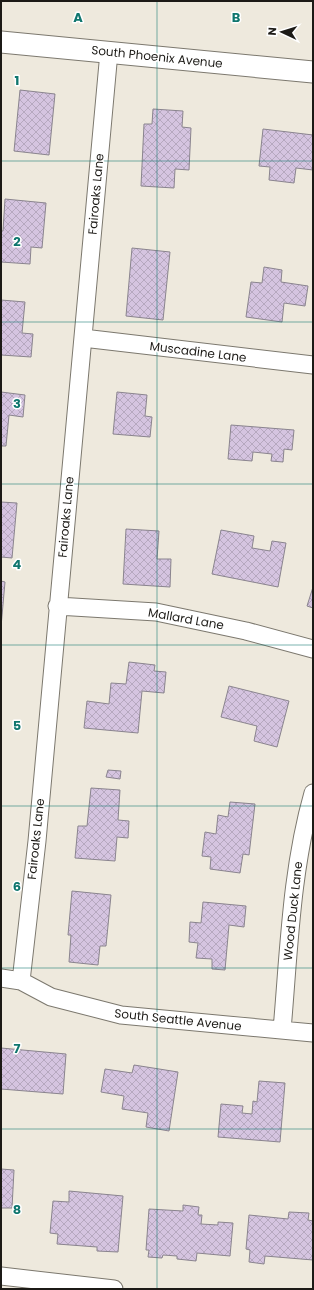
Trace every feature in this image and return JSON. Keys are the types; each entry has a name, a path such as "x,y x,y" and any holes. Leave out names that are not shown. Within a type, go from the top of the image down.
{"street":[{"name":"South Phoenix Avenue","path":"1,42 313,72"},
{"name":"Fairoaks Lane","path":"21,981 36,841 109,52"},
{"name":"Muscadine Lane","path":"83,338 313,365"},
{"name":"Mallard Lane","path":"57,606 156,612 246,631 313,649"},
{"name":"Wood Duck Lane","path":"282,1030 296,874 306,816 313,793"},
{"name":"South Seattle Avenue","path":"1,978 21,981 51,997 121,1015 313,1033"},
{"path":"1,1276 114,1289"}],"building":[{"path":"20,90 55,94 49,155 14,151"},
{"path":"153,109 183,111 182,127 191,128 189,170 175,169 174,188 141,186 144,124 152,124"},
{"path":"263,129 313,135 313,170 296,168 294,183 269,180 270,167 259,166"},
{"path":"5,199 46,203 42,248 31,247 30,264 1,262 1,231 3,231"},
{"path":"132,248 170,252 163,320 126,316"},
{"path":"264,267 282,270 281,282 308,286 305,306 284,303 282,322 246,317 251,282 262,283"},
{"path":"1,300 25,302 22,333 33,334 31,357 1,355"},
{"path":"1,392 25,395 23,417 9,415 6,446 1,446"},
{"path":"117,392 147,395 145,416 152,417 150,437 113,434"},
{"path":"231,425 294,430 292,450 284,449 283,462 271,461 272,454 253,452 252,461 228,459"},
{"path":"1,502 17,503 12,558 1,557"},
{"path":"126,529 159,531 157,559 171,559 170,587 123,584"},
{"path":"221,530 254,536 252,548 270,551 272,541 286,543 278,587 212,574"},
{"path":"1,581 5,582 1,627"},
{"path":"313,587 313,608 307,606"},
{"path":"129,662 155,665 154,671 166,672 164,693 142,691 138,733 84,728 87,701 109,704 111,683 126,684"},
{"path":"229,686 289,701 277,747 254,741 257,726 221,717"},
{"path":"108,770 121,771 120,779 106,777"},
{"path":"91,788 120,790 118,820 129,821 128,838 117,837 115,861 75,858 78,826 87,826"},
{"path":"230,802 255,804 249,855 243,854 240,873 210,869 211,857 202,856 205,832 216,834 218,815 228,817"},
{"path":"72,891 111,895 106,946 100,946 98,965 69,962 71,935 68,935"},
{"path":"203,902 246,906 244,927 229,925 225,970 212,969 212,959 196,958 198,943 189,942 190,922 201,923"},
{"path":"1,1048 66,1054 63,1094 1,1089"},
{"path":"134,1065 178,1072 169,1131 146,1127 148,1113 122,1109 124,1096 101,1092 105,1069 132,1073"},
{"path":"259,1081 285,1083 280,1142 218,1137 221,1104 243,1106 242,1113 252,1114 253,1101 257,1102"},
{"path":"1,1169 14,1170 12,1208 1,1208"},
{"path":"69,1191 123,1196 118,1252 97,1251 97,1247 57,1244 58,1234 50,1233 53,1201 69,1202"},
{"path":"183,1205 199,1207 198,1215 202,1215 201,1224 218,1225 218,1222 233,1223 230,1256 197,1253 196,1261 177,1259 177,1256 163,1255 162,1258 148,1257 149,1250 146,1250 149,1209 183,1211"},
{"path":"289,1212 309,1213 308,1220 313,1221 313,1260 265,1256 264,1264 249,1262 250,1250 246,1249 249,1215 288,1219"}]}
